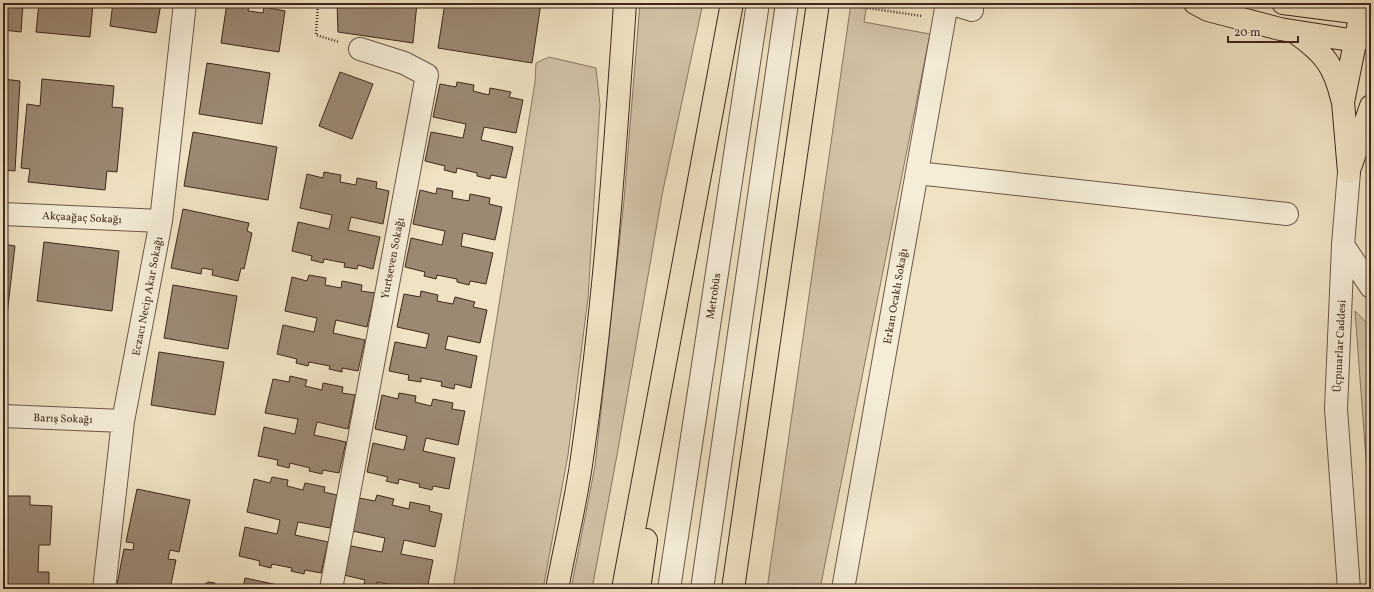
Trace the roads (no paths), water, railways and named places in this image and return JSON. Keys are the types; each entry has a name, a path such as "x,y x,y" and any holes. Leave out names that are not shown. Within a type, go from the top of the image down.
{"main road":[{"path":"557,589 582,460 602,304 616,149 626,3"},
{"path":"623,589 732,3"},
{"path":"1195,3 1208,10 1293,31 1363,38"},
{"path":"733,589 828,4"},
{"path":"1294,4 1367,12 1363,38 1343,102"},
{"path":"1293,31 1314,46 1326,58 1338,81 1343,102 1349,172"},
{"name":"Üçpınarlar Caddesi","path":"1349,172 1371,106"},
{"path":"639,589 691,220"}],"street":[{"name":"Eczacı Necip Akar Sokağı","path":"104,589 123,421 161,221 185,3"},
{"name":"Metrobüs","path":"669,589 758,3"},
{"path":"702,589 787,3"},
{"path":"947,8 972,10"},
{"name":"Erkan Ocaklı Sokağı","path":"843,589 947,8"},
{"name":"Yurtseven Sokağı","path":"331,589 426,75 404,63 360,49"},
{"name":"Üçpınarlar Caddesi","path":"1349,172 1343,245 1336,409 1349,589"},
{"path":"917,173 1287,214"},
{"name":"Akçaağaç Sokağı","path":"3,214 161,221"},
{"path":"1343,245 1371,287"},
{"name":"Barış Sokağı","path":"3,416 123,421"}]}
